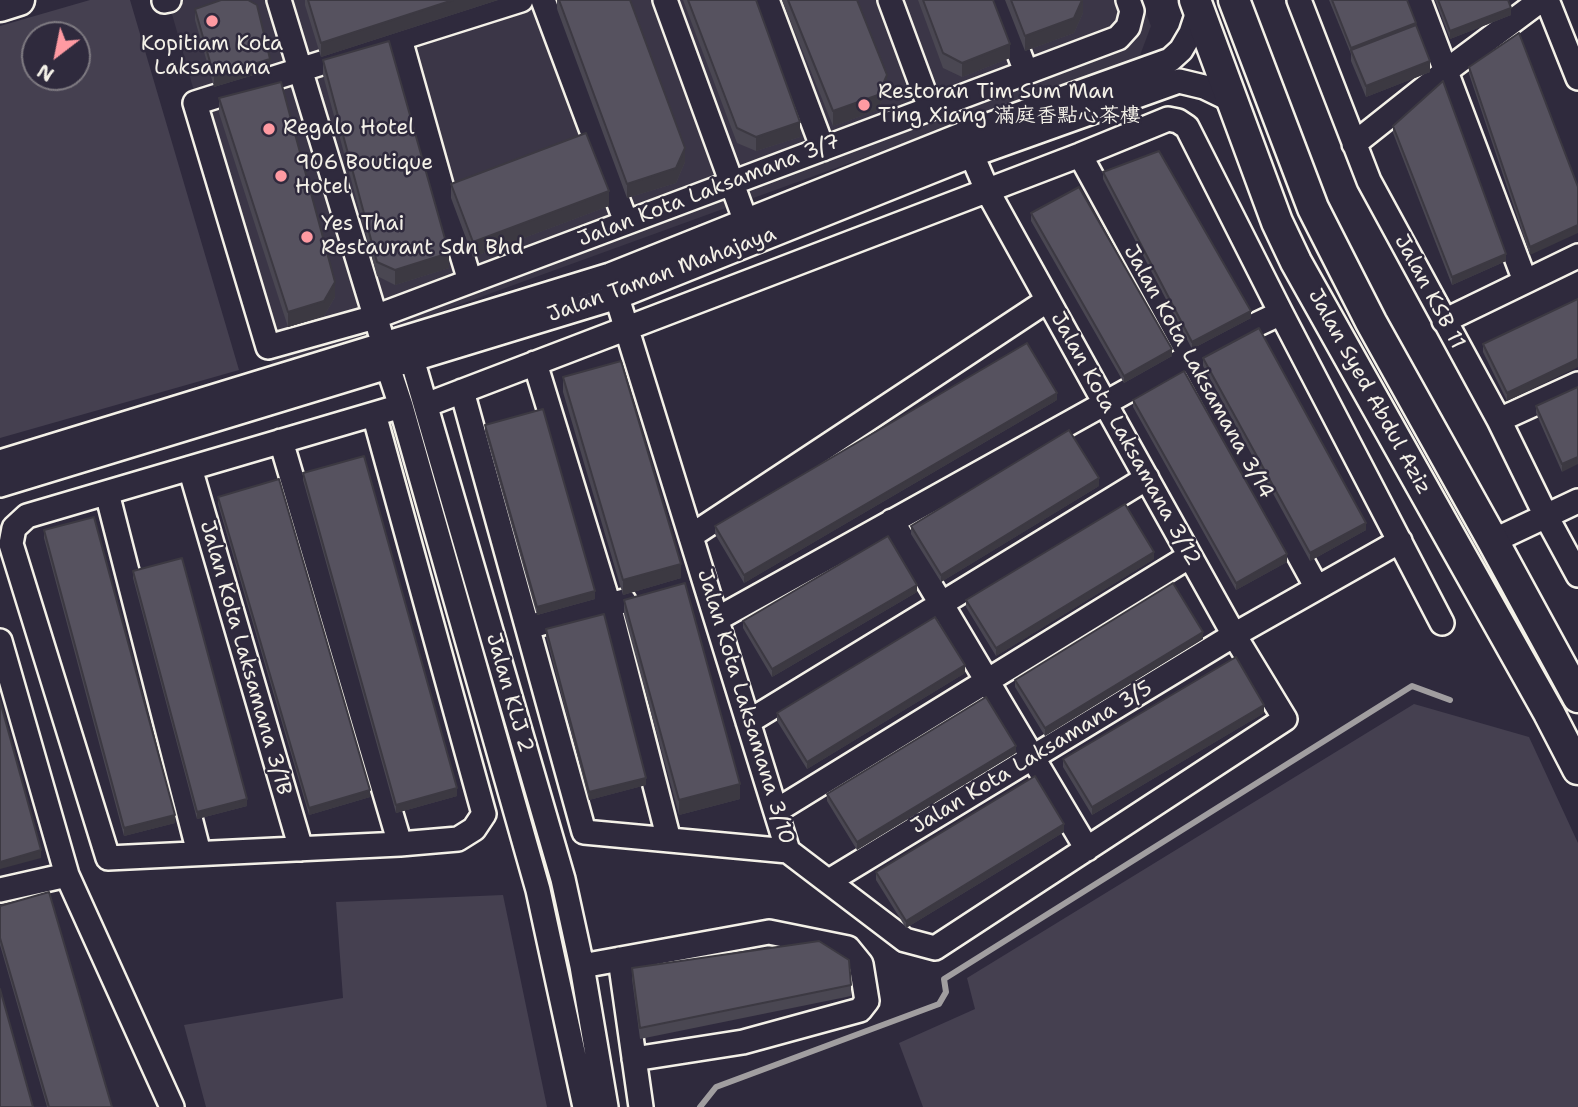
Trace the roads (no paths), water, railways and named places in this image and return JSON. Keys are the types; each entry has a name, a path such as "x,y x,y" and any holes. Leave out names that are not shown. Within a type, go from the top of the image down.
{"main road":[{"path":"0,6 19,0"},
{"name":"Jalan Syed Abdul Aziz","path":"1234,0 1312,208 1371,323 1571,685"},
{"name":"Jalan Syed Abdul Aziz","path":"1197,4 1277,222 1296,261 1578,769"}],"street":[{"path":"279,0 375,317 395,356"},
{"path":"300,71 522,0"},
{"path":"542,0 626,222"},
{"path":"665,0 749,232"},
{"path":"767,0 823,149"},
{"path":"890,0 930,108"},
{"path":"999,0 1026,72"},
{"name":"Jalan KSB 11","path":"1299,0 1369,181 1499,420 1578,575"},
{"path":"1419,0 1525,281"},
{"path":"1354,144 1446,71 1550,3 1578,78"},
{"name":"Jalan Taman Mahajaya","path":"0,485 614,286 749,232 966,133 1170,60 1181,50 1191,33 1197,4"},
{"name":"Jalan Kota Laksamana 3/7","path":"300,71 195,103 268,347 375,317 1118,38 1128,27 1130,5"},
{"path":"400,39 470,281"},
{"name":"Jalan Taman Mahajaya","path":"749,232 1179,81 1204,87 1233,101"},
{"path":"425,405 1168,119 1178,121 1187,127 1442,623"},
{"path":"569,147 594,138"},
{"name":"Jalan Kota Laksamana 3/12","path":"972,155 987,190 1190,556 1234,635 1286,719"},
{"name":"Jalan Kota Laksamana 3/14","path":"1080,155 1317,588"},
{"path":"443,192 468,183"},
{"path":"1444,321 1578,256"},
{"name":"Jalan Taman Mahajaya","path":"395,356 440,327 614,286"},
{"name":"Jalan Kota Laksamana 3/10","path":"614,286 788,851 905,940 935,948 1286,719"},
{"path":"691,536 1048,300"},
{"path":"717,619 1190,356 1281,313"},
{"path":"0,462 335,359 386,353 395,356"},
{"name":"Jalan KLJ 2","path":"395,356 425,405 563,878 582,966 606,1107"},
{"name":"Jalan KLJ 2","path":"395,356 401,406 538,890 585,1107"},
{"path":"535,363 609,605 669,840"},
{"path":"1499,420 1578,384"},
{"path":"463,391 584,832 788,851"},
{"path":"374,414 484,814 474,829 458,839 108,858 11,544 14,528 27,516 401,406"},
{"path":"281,441 400,844"},
{"name":"Jalan Kota Laksamana 3/1B","path":"190,468 301,849"},
{"path":"748,722 1147,478"},
{"path":"107,493 199,853"},
{"path":"1493,541 1578,501"},
{"path":"892,521 1087,849"},
{"name":"Jalan Kota Laksamana 3/5","path":"829,881 1234,635 1400,541"},
{"path":"776,811 1190,556"},
{"path":"681,586 705,579"},
{"path":"528,627 645,596"},
{"path":"0,641 67,875 173,1107"},
{"path":"0,890 67,875"},
{"path":"582,966 769,932 848,948 861,964 867,1001 860,1010 743,1042 634,1059"},
{"path":"620,959 641,1107"}],"waterway":[{"path":"700,1107 716,1087 939,1004 946,992 944,979 1412,686 1450,700"}],"place":[{"name":"Kopitiam Kota Laksamana","path":"212,21"},
{"name":"Restoran Tim Sum Man Ting Xiang 滿庭香點心茶樓","path":"864,105"},
{"name":"Regalo Hotel","path":"269,129"},
{"name":"906 Boutique Hotel","path":"281,176"},
{"name":"Yes Thai Restaurant Sdn Bhd","path":"307,237"}]}
